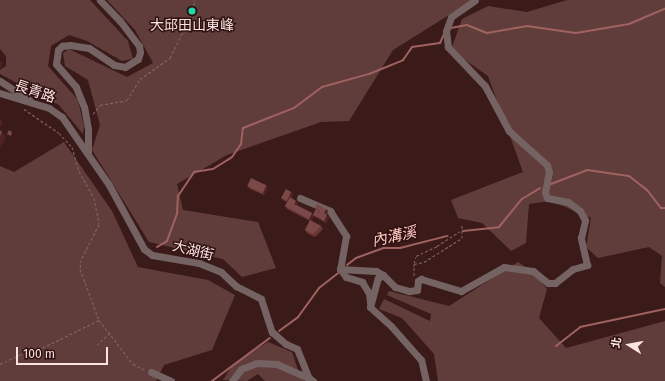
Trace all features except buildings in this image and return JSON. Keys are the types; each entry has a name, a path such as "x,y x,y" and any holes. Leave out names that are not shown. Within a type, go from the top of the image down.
{"street":[{"path":"88,155 87,122 84,107 76,87 56,64 58,50 62,46 70,45 89,48 114,65 124,67 138,59 140,52 139,46 120,21 100,0"},
{"path":"340,268 376,271 383,275 396,287 409,291 417,290 418,281 421,279 462,291 504,267 533,271 548,283 556,283 573,269 587,265 581,238 585,220 580,211 568,202 547,198 545,192 549,172 547,165 509,131 485,86 448,46 446,31 450,17 475,0"},
{"path":"0,81 32,102"},
{"name":"長青路","path":"0,93 32,102 62,117 88,155"},
{"name":"大湖街","path":"88,155 116,198 144,249 152,255 199,263 221,272 236,286 261,299 272,332 286,344 297,349 311,380"},
{"path":"300,198 330,211 346,236 340,268 346,277 362,282 369,293 370,308 391,326 421,360 426,381"},
{"path":"370,308 378,278 383,275"},
{"path":"232,381 241,369 257,362 277,364 311,380"},
{"path":"152,372 171,381"}],"path":[{"path":"87,122 100,105 127,100 140,79 170,58 191,15 195,0"},
{"path":"24,109 59,133 72,147 79,171 94,198 99,224 81,260 80,269 99,320 110,332 133,364 152,372"},
{"path":"414,264 424,262 462,238 460,231 462,225"},
{"path":"418,281 412,275 416,256 437,246 460,231"},
{"path":"0,364 19,355 38,350 99,320"},
{"path":"97,345 110,332"}],"shaded area":[{"path":"0,0 90,0 128,41 133,59 122,61 87,41 69,35 51,46 48,66 78,100 84,126 83,134 59,105 0,74 0,70 6,66 6,56 0,49"},
{"path":"107,0 473,0 393,50 349,121 321,122 227,155 177,184 183,210 258,222 276,268 242,277 223,259 149,242 92,150 100,125 88,80 65,66 63,53 69,49 127,77 153,63 135,30"},
{"path":"567,0 665,0 665,287 660,283 662,256 649,247 598,258 586,247 591,218 551,201 529,204 526,243 511,251 482,223 458,218 451,200 523,172 488,76 451,50 462,19 488,6 527,12"},
{"path":"64,142 112,211 138,267 208,280 235,295 212,350 164,365 156,381 0,381 0,166 14,172"},
{"path":"518,262 533,272 547,289 539,318 566,348 665,321 665,381 438,381 434,354 402,318 379,309 384,299 430,321 431,314 387,295 389,291 449,306"},
{"path":"268,342 292,352 300,376 305,381 265,381 258,374 247,381 223,380 233,364"}],"waterway":[{"path":"451,28 467,25 487,33 527,26 576,33 629,24 665,9"},
{"path":"157,247 167,241 177,213 178,196 194,172 213,169 232,157 241,144 243,128 294,108 322,87 369,74 403,60 412,47 440,43 444,34"},
{"name":"內溝溪","path":"551,184 587,170 629,176 647,190 661,208 665,208"},
{"name":"內溝溪","path":"463,231 499,227 522,199 540,188"},
{"name":"內溝溪","path":"347,265 356,258 384,248 400,248 447,236"},
{"name":"內溝溪","path":"279,331 298,317 319,288 338,273"},
{"path":"556,346 580,327 665,309"},
{"name":"內溝溪","path":"212,381 270,338"}],"place":[{"name":"大邱田山東峰","path":"192,11"}]}
